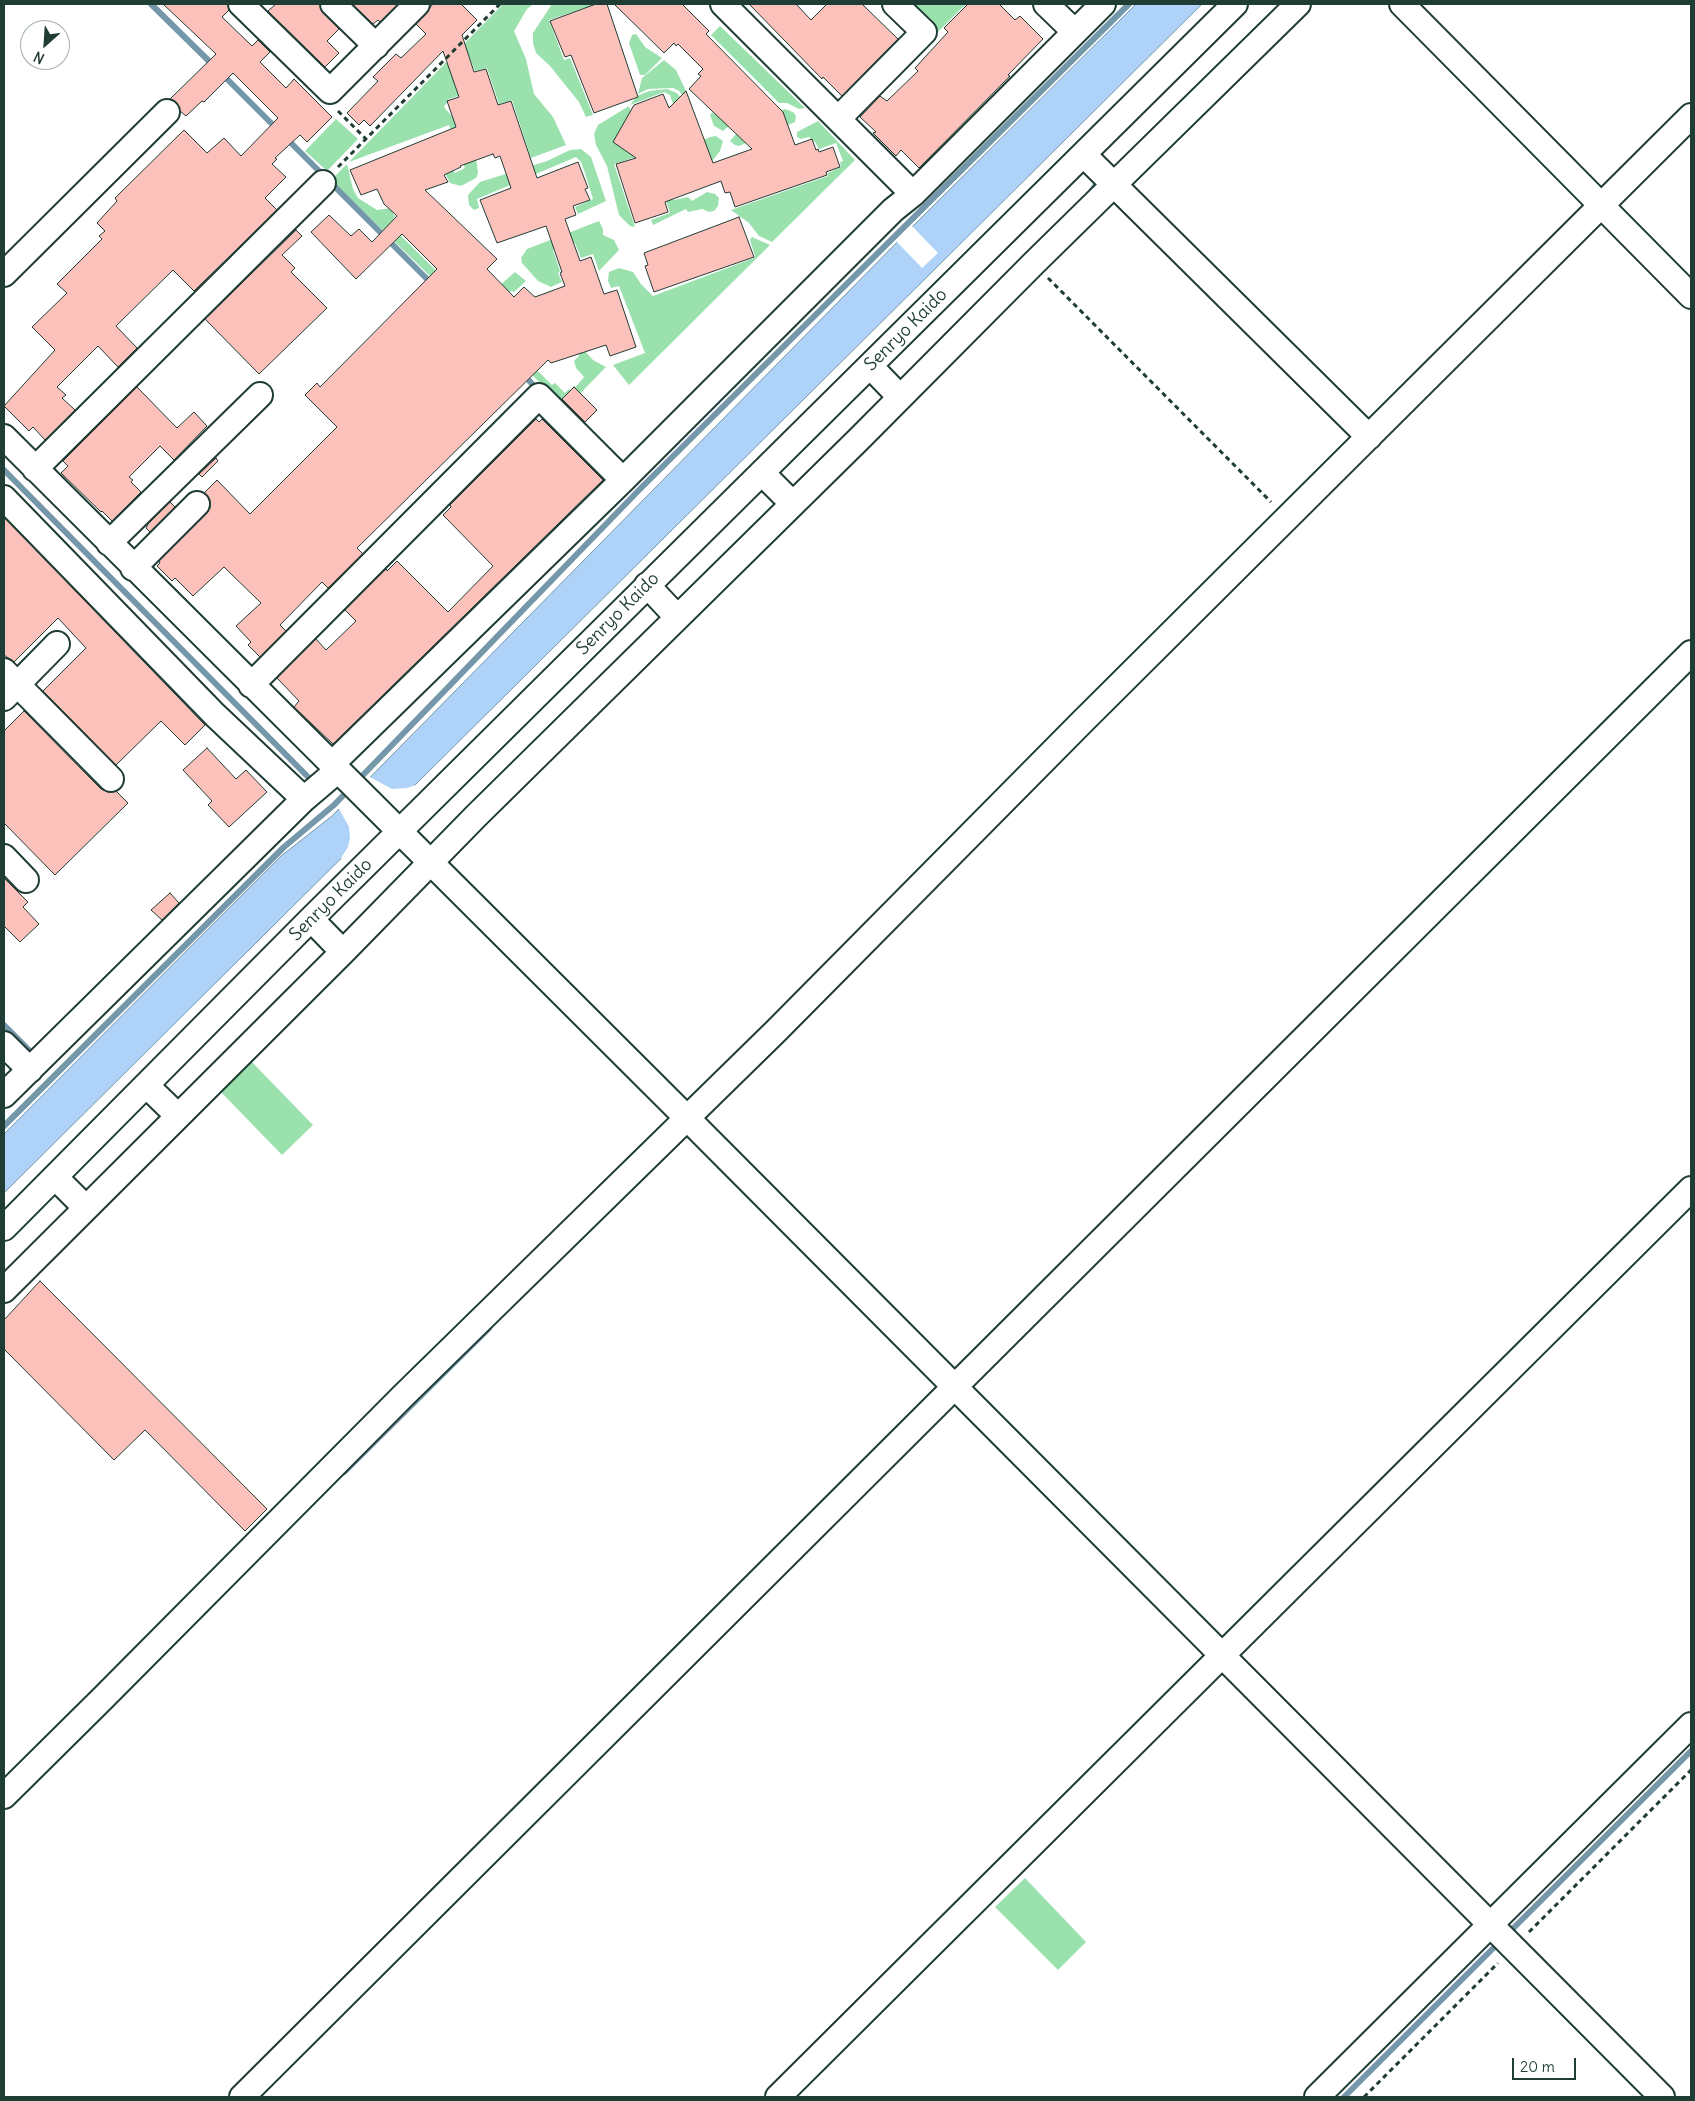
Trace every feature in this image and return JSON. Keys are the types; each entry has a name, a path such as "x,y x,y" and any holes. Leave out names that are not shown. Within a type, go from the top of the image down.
{"street":[{"path":"241,4 330,91 417,4"},
{"path":"333,4 376,46"},
{"path":"838,119 924,32 896,4"},
{"path":"1046,4 1075,32"},
{"path":"4,1095 304,799 339,773 623,480 893,210 913,194 1103,4"},
{"name":"Senryo Kaido","path":"4,1228 311,919 393,825 647,585 762,473 1235,4"},
{"path":"4,1290 81,1203 178,1116 343,952 672,612 895,391 1034,263 1108,178 1298,4"},
{"path":"1402,4 1691,296"},
{"path":"733,7 838,119 913,194"},
{"path":"4,274 167,112"},
{"path":"4,1796 403,1396 692,1123 1287,518 1606,210 1691,116"},
{"path":"1084,155 1370,437"},
{"path":"35,469 329,176"},
{"path":"870,366 895,391"},
{"path":"109,543 260,395"},
{"path":"251,685 539,396 623,480"},
{"path":"4,437 133,568 431,862 956,1387 1662,2097"},
{"path":"762,473 787,498"},
{"path":"4,498 215,715 304,799"},
{"path":"133,568 197,504"},
{"path":"647,585 672,612"},
{"path":"57,644 8,684 111,779"},
{"path":"242,2097 1691,653"},
{"path":"4,857 26,880"},
{"path":"311,919 343,952"},
{"path":"4,1044 30,1070"},
{"path":"146,1084 178,1116"},
{"path":"56,1177 81,1203"},
{"path":"778,2097 1691,1190"},
{"path":"1317,2097 1499,1933 1691,1725"}],"path":[{"path":"329,176 500,4"},
{"path":"330,91 331,103 366,139"},
{"path":"1034,263 1287,518"}],"green space":[{"path":"503,4 533,4 527,9 514,31 526,59 534,94 553,117 566,145 531,158 512,100 499,104 487,68 475,71 469,56 449,63 458,96 449,99 444,107 468,135 477,164 478,173 476,178 461,186 450,183 444,171 450,165 455,173 465,168 449,125 349,162"},
{"path":"552,4 596,4 603,18 590,23 584,8 549,20 564,60 570,58 593,115 586,117 579,102 550,66 536,53 533,33"},
{"path":"913,4 966,4 937,33 913,8"},
{"path":"720,26 805,108 799,109 787,103 779,103 711,35"},
{"path":"636,34 645,47 662,58 645,75 640,75 629,43 632,35"},
{"path":"664,60 676,70 689,99 687,100 679,91 673,88 648,89 638,94 642,78"},
{"path":"667,89 677,93 681,98 674,107 670,95 664,92 630,105 637,96 649,91"},
{"path":"629,106 644,144 654,151 614,164 635,227 630,226 619,215 607,166 596,145 594,134 598,125"},
{"path":"785,109 793,112 796,116 795,122 739,146 730,141 745,124 764,133 784,114 781,110"},
{"path":"713,112 714,114 737,119 723,131 714,126 710,115"},
{"path":"336,119 358,139 327,171 305,151"},
{"path":"818,121 855,160 772,242 759,236 749,223 731,210 828,176 828,173 841,167 840,162 843,161 836,143 819,149 809,137 801,139 797,137 797,132"},
{"path":"716,136 723,141 720,151 713,160 700,165 693,145"},
{"path":"581,149 591,157 606,201 578,214 575,207 593,199 581,162 576,157 477,199 479,208 474,210 469,205 468,195 480,182 547,161 570,150"},
{"path":"347,164 353,189 358,198 377,210 399,207 393,214 395,216 392,221 401,231 399,234 552,385 555,383 565,393 569,389 572,391 584,377 576,368 574,361 579,356 579,352 584,350 593,360 606,367 566,408 331,180"},
{"path":"707,192 715,194 719,198 718,206 714,211 709,212 702,209 688,212 686,209 653,225 651,220 670,213 664,193 674,200 688,197 692,201"},
{"path":"599,221 603,229 603,235 614,240 619,250 599,271 593,254 581,258 575,243 553,250 562,282 551,287 538,281 522,263 521,258 527,249"},
{"path":"752,237 770,245 629,385 613,365 645,353 619,286 611,288 608,281 609,272 619,268 633,272 641,284 653,296 754,258 750,240"},
{"path":"515,272 526,281 514,292 511,291 507,295 499,286"},
{"path":"249,1059 313,1125 282,1155 218,1089"},
{"path":"1025,1878 1086,1942 1058,1970 995,1907"}],"water":[{"path":"1136,4 1202,4 4,1193 4,1134 281,856 332,816 912,227"}],"pier":[{"path":"1133,4 1135,4 986,151"},
{"path":"986,151 911,226 911,225"},
{"path":"911,226 938,253 922,268 896,241"},
{"path":"368,776 392,789 407,788 422,783 343,859 341,858 348,847 350,838 349,827 338,807"}],"building":[{"path":"163,4 228,4 229,10 222,17 252,46 258,40 270,52 260,62 286,88 294,79 332,117 307,142 300,135 275,158 277,159 272,164 286,177 265,198 277,210 194,291 173,270 116,326 137,348 118,367 98,346 57,387 66,395 62,398 75,410 45,440 33,427 29,431 4,406 55,350 32,327 67,293 57,284 102,239 99,236 105,231 97,223 117,201 115,198 184,130 207,153 224,138 241,156 278,118 233,73 204,102 202,101 186,116 180,111 177,103 170,99 216,54"},
{"path":"276,4 320,4 323,13 339,29 327,41 339,53 325,67 268,11"},
{"path":"352,4 398,4 380,22 378,20 373,24"},
{"path":"433,4 461,4 477,20 462,35 474,72 486,69 498,105 511,101 537,178 578,162 588,188 585,189 590,200 573,206 576,215 565,219 580,261 591,257 604,294 617,290 636,347 610,356 606,345 551,363 548,360 357,548 363,554 328,588 322,582 280,625 286,631 260,657 248,645 251,642 236,626 261,603 224,567 193,596 175,578 172,581 157,566 160,563 159,561 207,513 210,508 210,501 204,493 217,480 250,514 337,427 305,395 317,383 320,387 437,269 402,234 356,279 311,232 329,215 351,236 359,229 372,242 397,216 384,204 377,189 361,195 350,170 456,127 447,101 459,97 443,51 370,126 364,120 359,125 347,113 378,81 373,77 396,54 401,58 426,34 416,24","holes":["493,154 495,158 500,156 511,188 480,200 497,243 546,226 565,286 535,297 524,287 514,297 487,269 497,259 425,190 448,182 444,175 460,166"]},
{"path":"596,4 607,4 638,97 594,113 571,55 565,57 550,21"},
{"path":"614,4 682,4 709,31 706,34 783,112 795,145 812,139 816,150 818,149 819,152 833,147 840,167 826,172 827,175 735,207 730,192 725,193 721,181 665,202 668,212 635,223 616,164 636,158 613,142 634,105 663,94 669,108 686,91 713,163 752,149 689,89 701,76 698,74 703,69 678,44 676,46 674,43 664,53"},
{"path":"749,4 796,4 811,20 827,4 862,4 898,39 842,96 823,77 822,79"},
{"path":"968,4 999,4 1015,20 1020,16 1043,39 1008,75 1010,76 919,168 901,150 896,156 873,133 876,132 860,117 880,96 887,101 918,71 915,68 948,32 944,28"},
{"path":"739,217 754,257 654,292 645,266 648,265 644,253"},
{"path":"296,230 302,236 282,255 295,268 291,272 327,308 259,374 205,319"},
{"path":"137,387 177,428 194,412 207,426 174,460 160,446 129,477 133,480 131,482 141,492 112,521 61,473 68,466 63,461"},
{"path":"574,387 597,410 585,422 562,399"},
{"path":"536,419 539,422 542,419 603,480 333,744 294,707 299,701 277,678 316,639 326,650 356,621 345,610 386,569 387,571 397,561 448,612 493,566 443,515 451,507 450,505"},
{"path":"216,458 218,461 202,477 199,474"},
{"path":"170,502 175,507 150,532 146,528 148,524"},
{"path":"4,517 205,725 185,745 161,721 116,765 43,691 86,648 58,618 14,662 4,655"},
{"path":"24,711 101,789 108,792 116,791 128,803 55,875 4,823 4,731"},
{"path":"207,748 236,779 246,770 267,792 229,827 208,805 212,801 183,770"},
{"path":"4,878 28,902 23,907 39,924 20,942 4,926"},
{"path":"170,893 179,903 162,920 151,910"},
{"path":"40,1281 267,1509 245,1531 145,1430 114,1460 4,1349 4,1320"}],"waterway":[{"path":"151,4 215,67"},
{"path":"4,1126 284,847 334,805 640,489 1129,4"},
{"path":"222,74 277,129"},
{"path":"285,137 432,284"},
{"path":"1088,196 1101,178"},
{"path":"523,374 534,386"},
{"path":"4,470 313,782"},
{"path":"4,1025 29,1050"},
{"path":"344,1472 489,1328"},
{"path":"1344,2097 1691,1751"}]}
